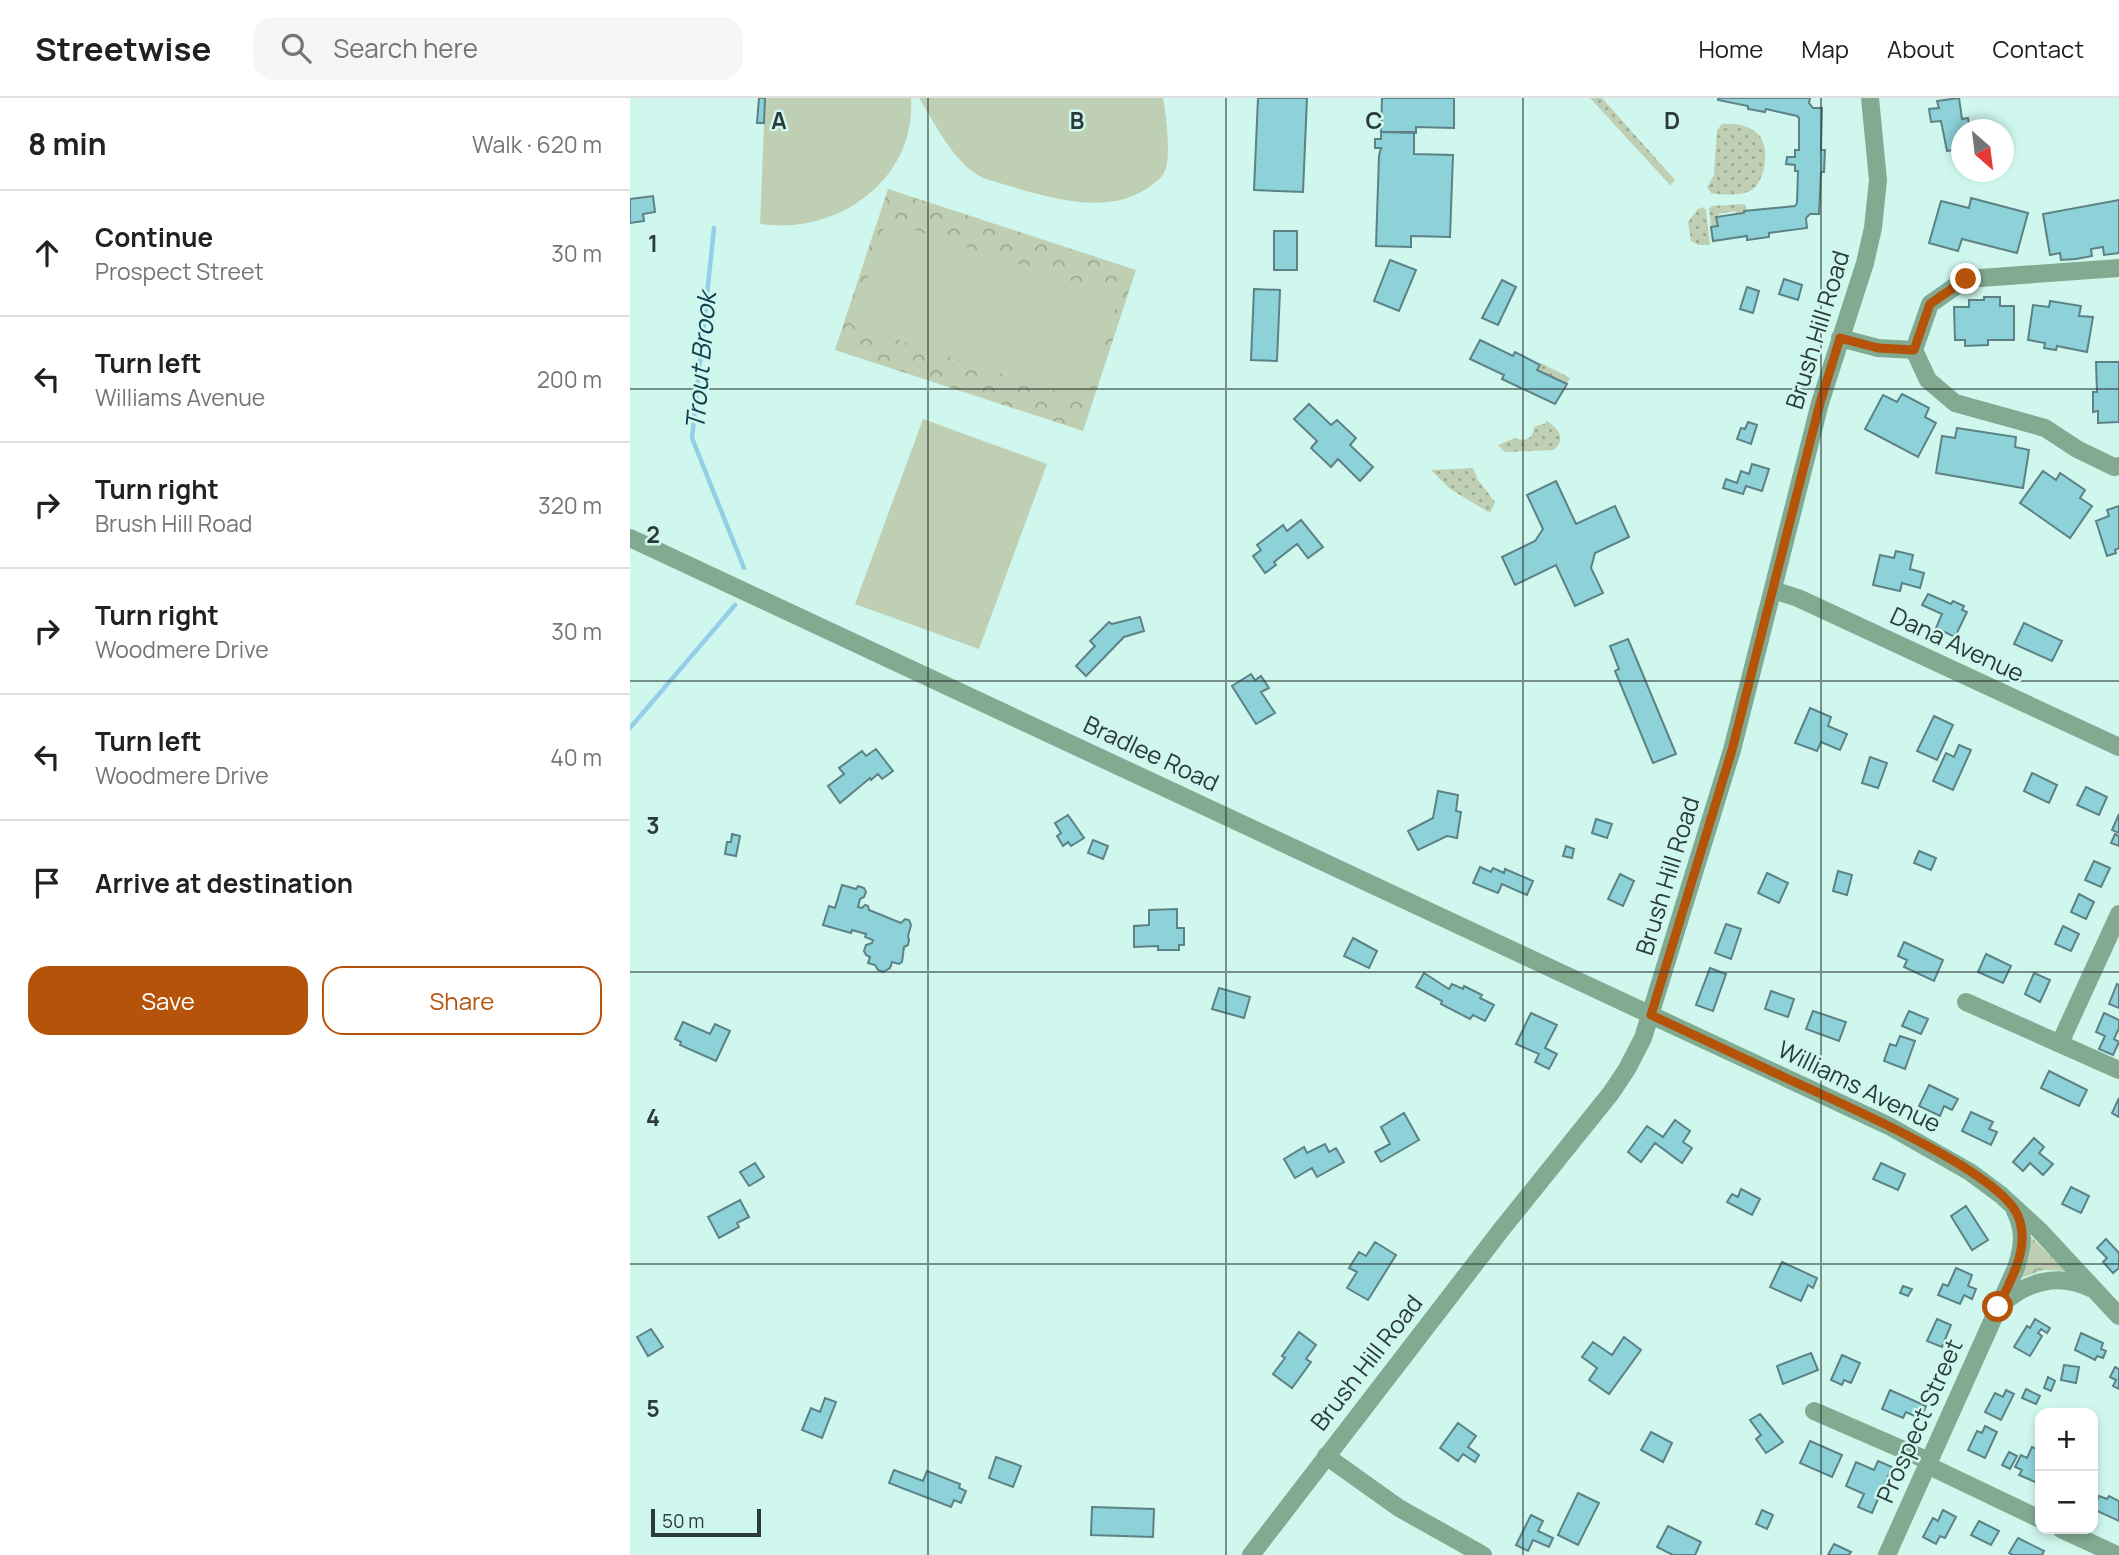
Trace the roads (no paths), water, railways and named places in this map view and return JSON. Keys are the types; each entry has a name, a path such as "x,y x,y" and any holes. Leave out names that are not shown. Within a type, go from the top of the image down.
{"street":[{"name":"Brush Hill Road","path":"1251,1555 1501,1230 1611,1093 1634,1058 1643,1038 1732,750 1820,403 1865,263 1877,195 1877,152 1870,98"},
{"path":"2119,268 1966,279 1930,304 1914,350 1928,380 1955,403 2037,425 2077,449 2114,467 2119,466"},
{"path":"1840,338 1878,348 1914,350"},
{"name":"Bradlee Road","path":"630,538 1651,1015"},
{"name":"Dana Avenue","path":"1773,590 1798,598 2119,747"},
{"path":"2060,1043 2119,914"},
{"path":"1966,1002 2119,1070"},
{"name":"Williams Avenue","path":"1651,1015 1914,1139 1970,1172 2013,1206 2119,1316"},
{"name":"Prospect Street","path":"1886,1555 2016,1268 2022,1248 2022,1230 2013,1206"},
{"path":"1998,1307 2022,1289 2050,1280 2071,1280 2098,1292"},
{"path":"1814,1411 1928,1463 2035,1516"},
{"path":"1326,1456 1391,1503 1483,1555"},
{"path":"2072,1534 2117,1555"}],"waterway":[{"name":"Trout Brook","path":"714,228 692,438 744,568"},
{"name":"Trout Brook","path":"630,728 735,605"}]}
